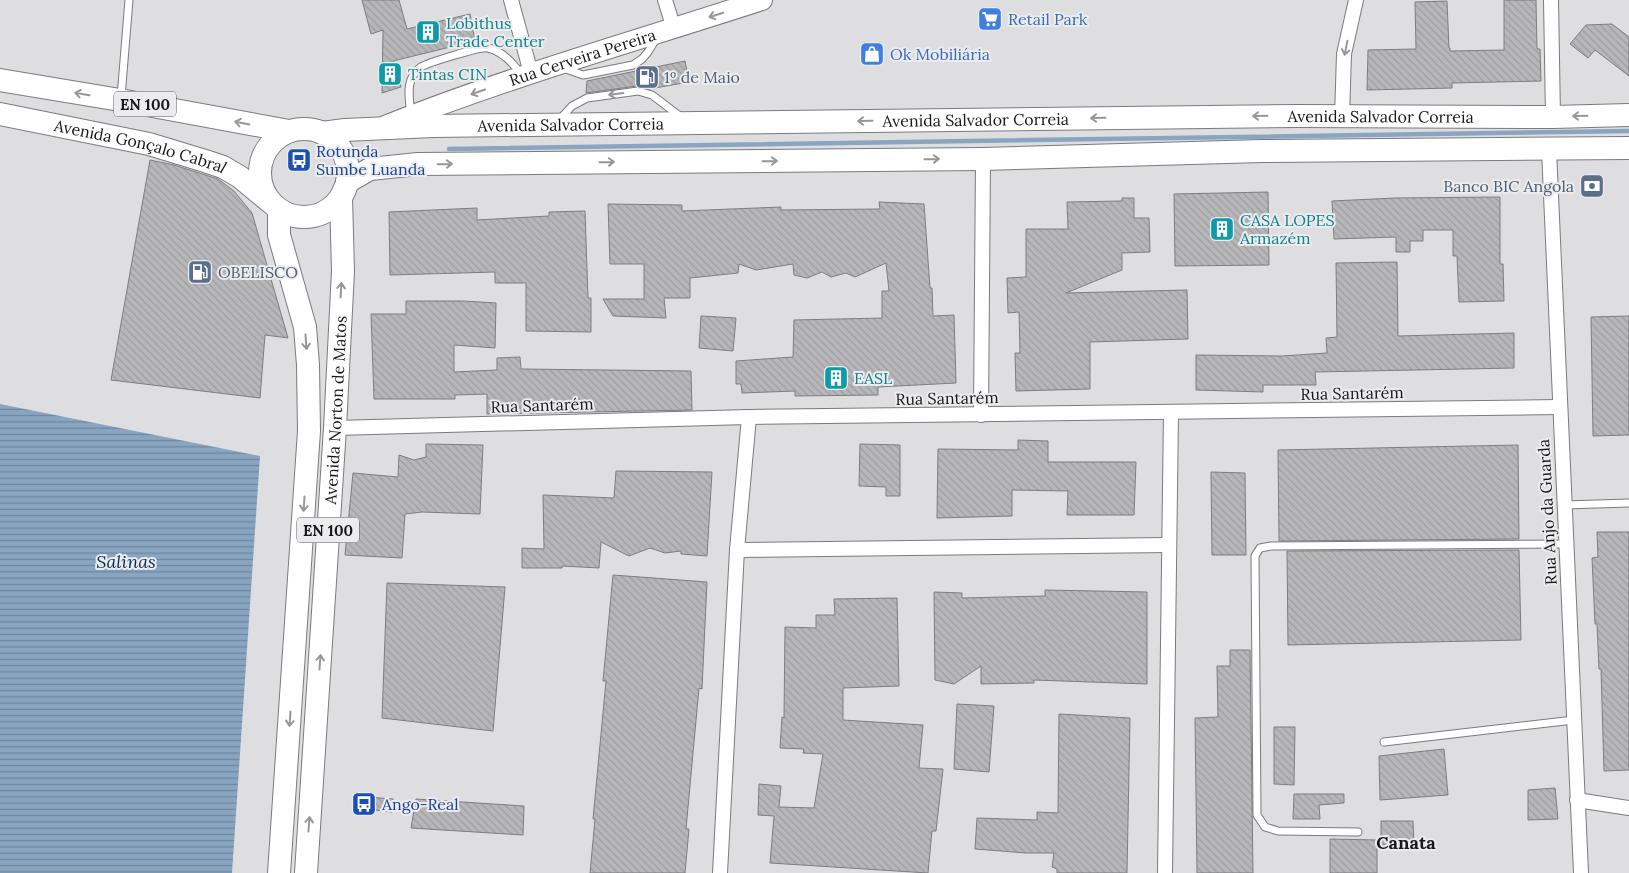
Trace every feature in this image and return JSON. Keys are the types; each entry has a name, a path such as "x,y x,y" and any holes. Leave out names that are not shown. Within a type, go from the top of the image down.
{"main road":[{"name":"Rua Cerveira Pereira","path":"376,129 556,65 666,32 762,0"},
{"name":"EN 100","path":"0,80 120,100 289,132"},
{"name":"Avenida Gonçalo Cabral","path":"0,114 148,144 204,161 240,177 274,205"},
{"name":"Avenida Salvador Correia","path":"322,133 433,126 556,124 1286,116 1553,117 1629,115"},
{"name":"EN 100","path":"306,129 322,133 336,143 341,150 347,166 344,190 329,210 312,217 295,217 274,205 262,186 260,169 262,161 269,146 282,135 306,129"},
{"path":"344,190 370,169 418,164 983,159 1262,151 1629,148"},
{"name":"Avenida Norton de Matos","path":"306,873 335,428 343,272 344,190"},
{"name":"Avenida Norton de Matos","path":"274,205 278,235 305,328 308,365 308,422 279,873"}],"street":[{"path":"511,0 527,75"},
{"path":"665,0 666,32"},
{"path":"1342,116 1344,54 1356,0"},
{"path":"1552,0 1553,117"},
{"name":"Rua Anjo da Guarda","path":"1549,150 1581,873"},
{"path":"981,415 983,159"},
{"name":"Rua Santarém","path":"335,428 749,417 1560,407"},
{"path":"1165,873 1171,413"},
{"path":"720,873 737,550 749,417"},
{"path":"737,550 1169,546"},
{"path":"1577,800 1629,808"}],"lane":[{"path":"120,100 128,0"},
{"path":"411,116 411,79 420,68 477,48 488,48 500,53 527,75"},
{"path":"556,124 572,106 587,98 638,92 652,95 690,123"},
{"path":"1564,505 1629,503"},
{"path":"1358,832 1278,831 1266,827 1257,814 1255,556 1260,548 1271,546 1566,544"},
{"path":"1384,742 1574,720"}],"water":[{"name":"Salinas","path":"0,404 260,456 232,873 0,873"}],"building":[{"name":"Lobithus Trade Center","path":"362,0 399,0 407,29 470,14 475,41 393,61 401,87 382,93 383,30 371,34"},
{"path":"1504,0 1536,0 1537,49 1540,49 1541,81 1452,83 1452,88 1367,90 1368,50 1416,49 1415,2 1447,1 1450,51 1504,50"},
{"path":"1612,24 1629,37 1629,76 1595,50 1588,58 1570,44 1586,25"},
{"name":"1º de Maio","path":"685,61 689,82 649,89 637,86 586,93 587,81"},
{"name":"OBELISCO","path":"150,160 174,165 218,179 234,191 252,213 288,338 265,335 260,398 111,380"},
{"name":"CASA LOPES Armazém","path":"1268,192 1269,265 1175,266 1174,194"},
{"path":"1500,197 1500,264 1503,264 1504,301 1459,302 1457,256 1453,256 1453,230 1423,230 1423,241 1410,241 1410,252 1396,252 1396,237 1334,239 1332,201"},
{"path":"1122,198 1134,198 1134,218 1149,218 1150,252 1122,253 1122,270 1066,293 1187,290 1188,339 1090,342 1090,389 1016,391 1015,353 1020,353 1019,312 1008,313 1007,278 1026,277 1026,229 1068,229 1067,202 1122,201"},
{"path":"879,202 924,204 933,316 954,315 956,383 878,387 878,395 795,396 795,391 742,393 741,384 736,384 736,361 793,357 794,320 882,318 882,291 889,291 886,263 855,277 846,273 831,277 822,272 807,278 794,275 793,264 756,270 739,264 738,273 690,278 690,298 664,298 666,318 613,316 603,299 644,299 644,264 610,264 608,204 682,205 682,211 781,207 781,210 880,209"},
{"path":"477,208 477,220 549,216 549,212 585,211 588,298 591,298 591,332 526,331 526,283 495,283 495,272 390,275 389,212"},
{"path":"1397,262 1398,336 1514,333 1514,368 1315,372 1316,385 1263,385 1263,392 1196,390 1196,355 1282,356 1327,353 1326,338 1337,337 1336,263"},
{"path":"406,301 496,303 495,348 454,345 454,372 497,370 497,358 520,357 521,369 691,371 692,410 487,414 487,394 455,395 455,399 374,399 371,314 406,314"},
{"path":"701,316 736,318 733,351 699,348"},
{"path":"1629,316 1629,435 1593,436 1591,317"},
{"path":"1018,440 1048,441 1048,462 1136,462 1134,515 1067,515 1068,491 1012,490 1012,516 937,518 938,449 1018,450"},
{"path":"426,444 483,445 480,514 422,512 405,514 402,558 345,555 353,473 398,477 399,455 414,460 426,457"},
{"path":"860,444 900,445 900,496 886,496 886,487 859,486"},
{"path":"1518,445 1519,539 1279,541 1278,450"},
{"path":"616,471 712,472 707,556 681,554 681,551 665,553 650,548 629,556 601,542 599,568 562,566 562,568 522,568 522,548 544,549 543,495 614,498"},
{"path":"1211,472 1245,473 1246,555 1212,555"},
{"path":"1597,532 1629,532 1629,770 1604,771 1601,669 1599,669 1597,624 1595,624 1592,558 1598,557"},
{"path":"1519,550 1521,640 1288,645 1287,551"},
{"path":"613,575 707,582 702,689 699,688 686,829 689,829 685,873 590,873 606,681 603,681"},
{"path":"387,583 505,587 493,731 382,718"},
{"path":"1045,590 1147,592 1147,684 1034,680 1034,683 981,684 981,666 954,684 935,680 934,592 962,593 962,598 1045,596"},
{"path":"897,598 899,686 843,688 843,720 923,725 919,768 943,769 936,831 932,831 928,873 770,863 774,816 758,815 759,784 781,786 779,807 814,808 823,754 803,753 804,749 780,748 782,717 784,718 785,627 816,628 816,615 835,615 834,599"},
{"path":"1230,650 1250,650 1253,873 1197,873 1195,718 1218,717 1217,666 1230,666"},
{"path":"957,704 994,706 989,772 954,769"},
{"path":"1059,714 1130,718 1127,873 1057,873 1057,869 1052,867 1054,853 975,849 977,818 1037,820 1037,812 1058,813"},
{"path":"1274,727 1295,727 1294,785 1274,784"},
{"path":"1444,749 1448,795 1380,800 1379,756"},
{"path":"1555,788 1558,819 1528,820 1528,790"},
{"path":"1294,794 1344,794 1344,803 1319,805 1320,819 1293,819"},
{"path":"367,797 393,799 392,812 366,809"},
{"path":"416,799 524,806 523,835 411,828"},
{"path":"1381,821 1413,821 1414,846 1381,845"},
{"path":"1330,839 1377,840 1377,873 1330,873"}],"waterway":[{"path":"449,149 1629,131"}],"place":[{"name":"Retail Park","path":"990,19"},
{"name":"Lobithus Trade Center","path":"428,32"},
{"name":"Ok Mobiliária","path":"872,54"},
{"name":"Tintas CIN","path":"390,74"},
{"name":"1º de Maio","path":"647,77"},
{"name":"Rotunda Sumbe Luanda","path":"299,160"},
{"name":"Banco BIC Angola","path":"1592,186"},
{"name":"CASA LOPES Armazém","path":"1222,229"},
{"name":"OBELISCO","path":"200,272"},
{"name":"EASL","path":"836,378"},
{"name":"Ango-Real","path":"364,804"}],"district":[{"name":"Canata","path":"1406,842"}]}
